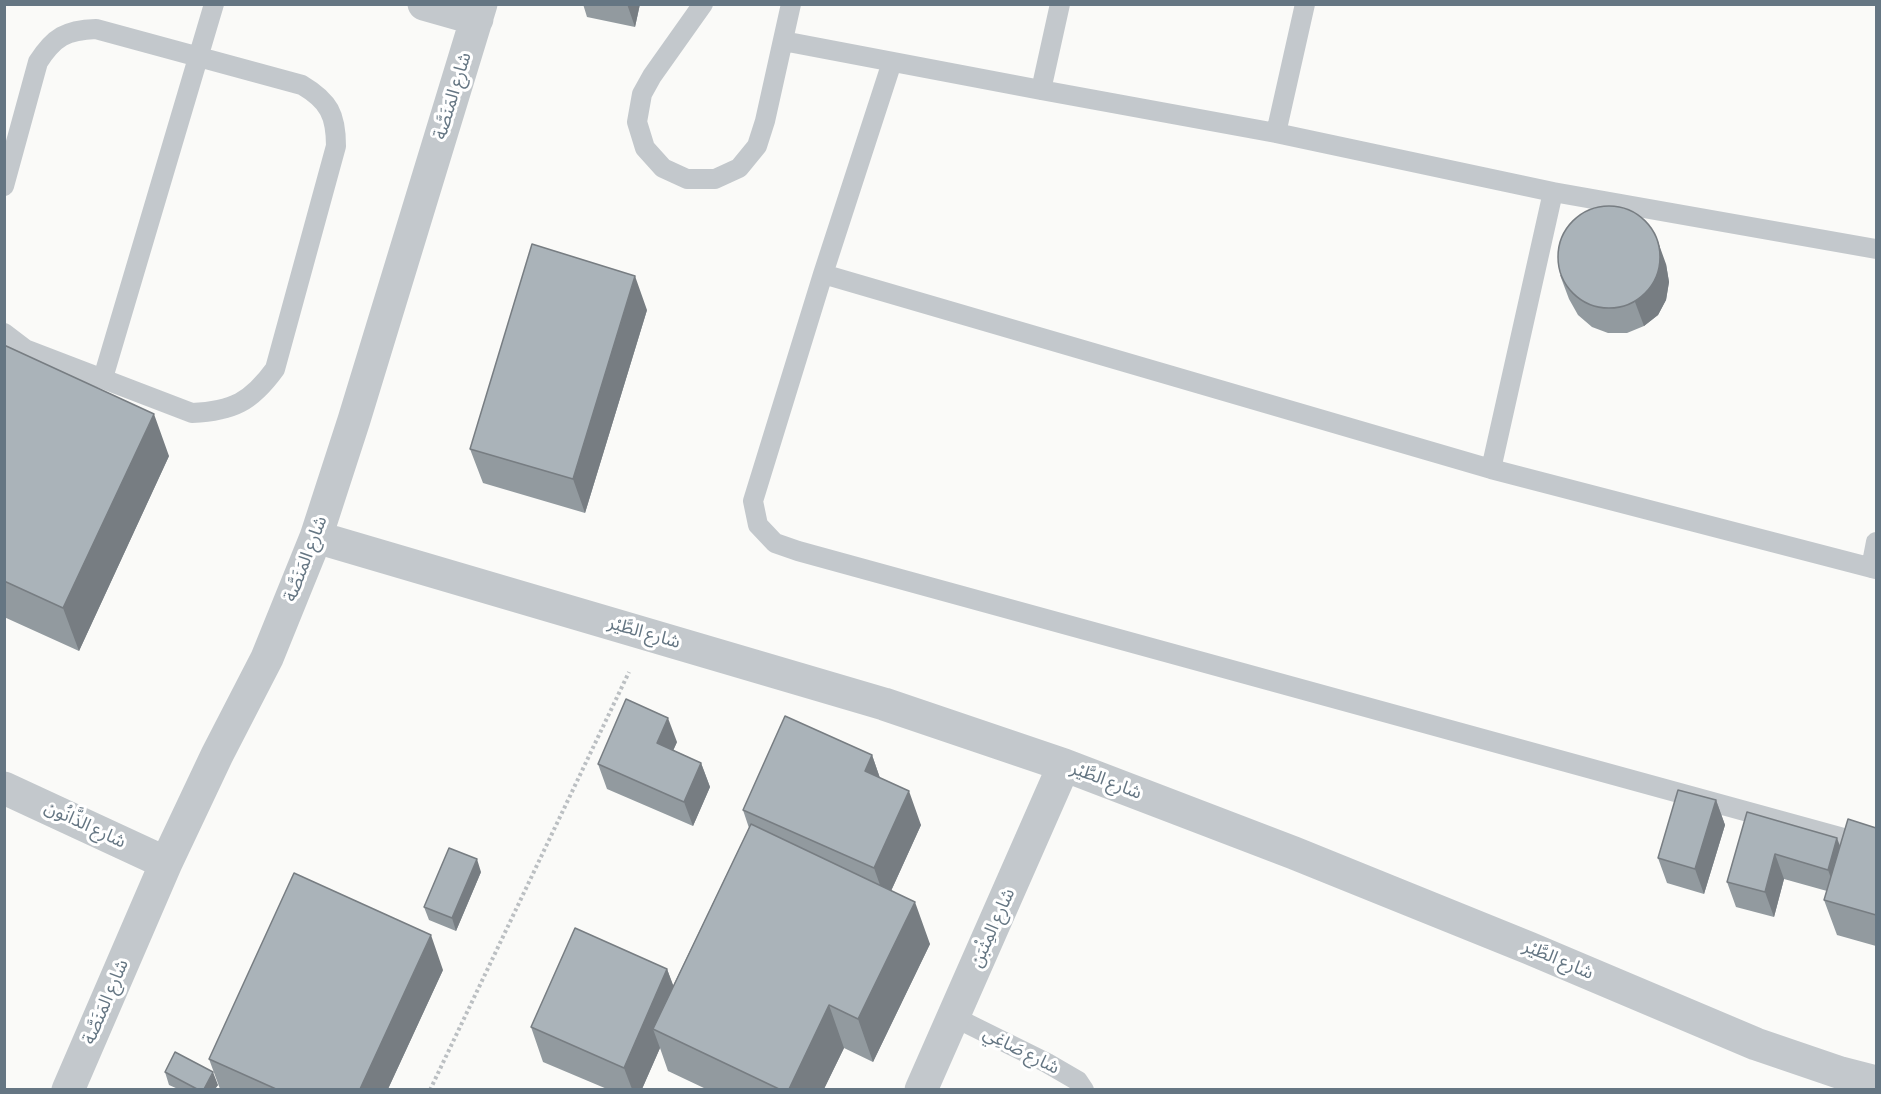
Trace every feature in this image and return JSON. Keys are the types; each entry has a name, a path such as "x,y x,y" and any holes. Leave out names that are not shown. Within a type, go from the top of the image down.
{"street":[{"path":"424,4 479,12"},
{"name":"شارع المَنَصَّة","path":"68,1089 166,862 267,658 316,537 479,12"},
{"name":"شارع الطَّيْر","path":"316,537 884,704 1064,765 1294,853 1529,948 1756,1044 1841,1073 1876,1082"},
{"name":"شارع المِثْبَن","path":"921,1089 1064,765"},
{"name":"شارع الذَّانُون","path":"4,788 166,862"}],"lane":[{"path":"102,378 214,4"},
{"path":"703,4 652,76 642,94 638,122 645,148 663,168 687,179 715,179 739,168 757,146 765,121 791,4"},
{"path":"1041,90 1060,4"},
{"path":"1276,133 1305,4"},
{"path":"4,186 38,62 47,48 61,36 78,29 96,29 302,85 318,95 330,111 336,128 336,146 275,369 251,396 236,405 215,412 192,413 26,349 4,333"},
{"path":"783,41 1276,133 1553,192 1876,249"},
{"path":"892,62 753,501 758,525 775,543 1876,847"},
{"path":"1491,469 1553,192"},
{"path":"823,274 1491,469 1874,568 1876,542"},
{"name":"شارع صَاغِي","path":"954,1017 1047,1063 1078,1081 1084,1089"}],"path":[{"path":"430,1089 647,634"}],"building":[{"path":"1609,206 1638,214 1652,228 1660,257 1652,286 1638,300 1609,308 1580,300 1566,286 1558,257 1566,228 1580,214"},
{"path":"532,244 635,276 573,479 470,449"},
{"path":"4,345 154,414 63,608 4,581"},
{"path":"626,699 668,718 657,743 701,763 684,802 598,764"},
{"path":"785,716 872,755 865,771 909,791 874,868 743,810"},
{"path":"1678,790 1716,800 1695,869 1658,858"},
{"path":"1747,812 1837,838 1828,870 1775,854 1765,892 1727,882"},
{"path":"1848,819 1876,828 1876,915 1824,900"},
{"path":"751,824 915,902 858,1019 829,1005 789,1089 779,1089 653,1029"},
{"path":"449,848 477,859 452,918 424,907"},
{"path":"294,873 431,935 360,1089 276,1089 209,1059"},
{"path":"575,928 667,969 624,1068 531,1027"},
{"path":"175,1052 213,1072 204,1089 197,1089 165,1072"}]}
